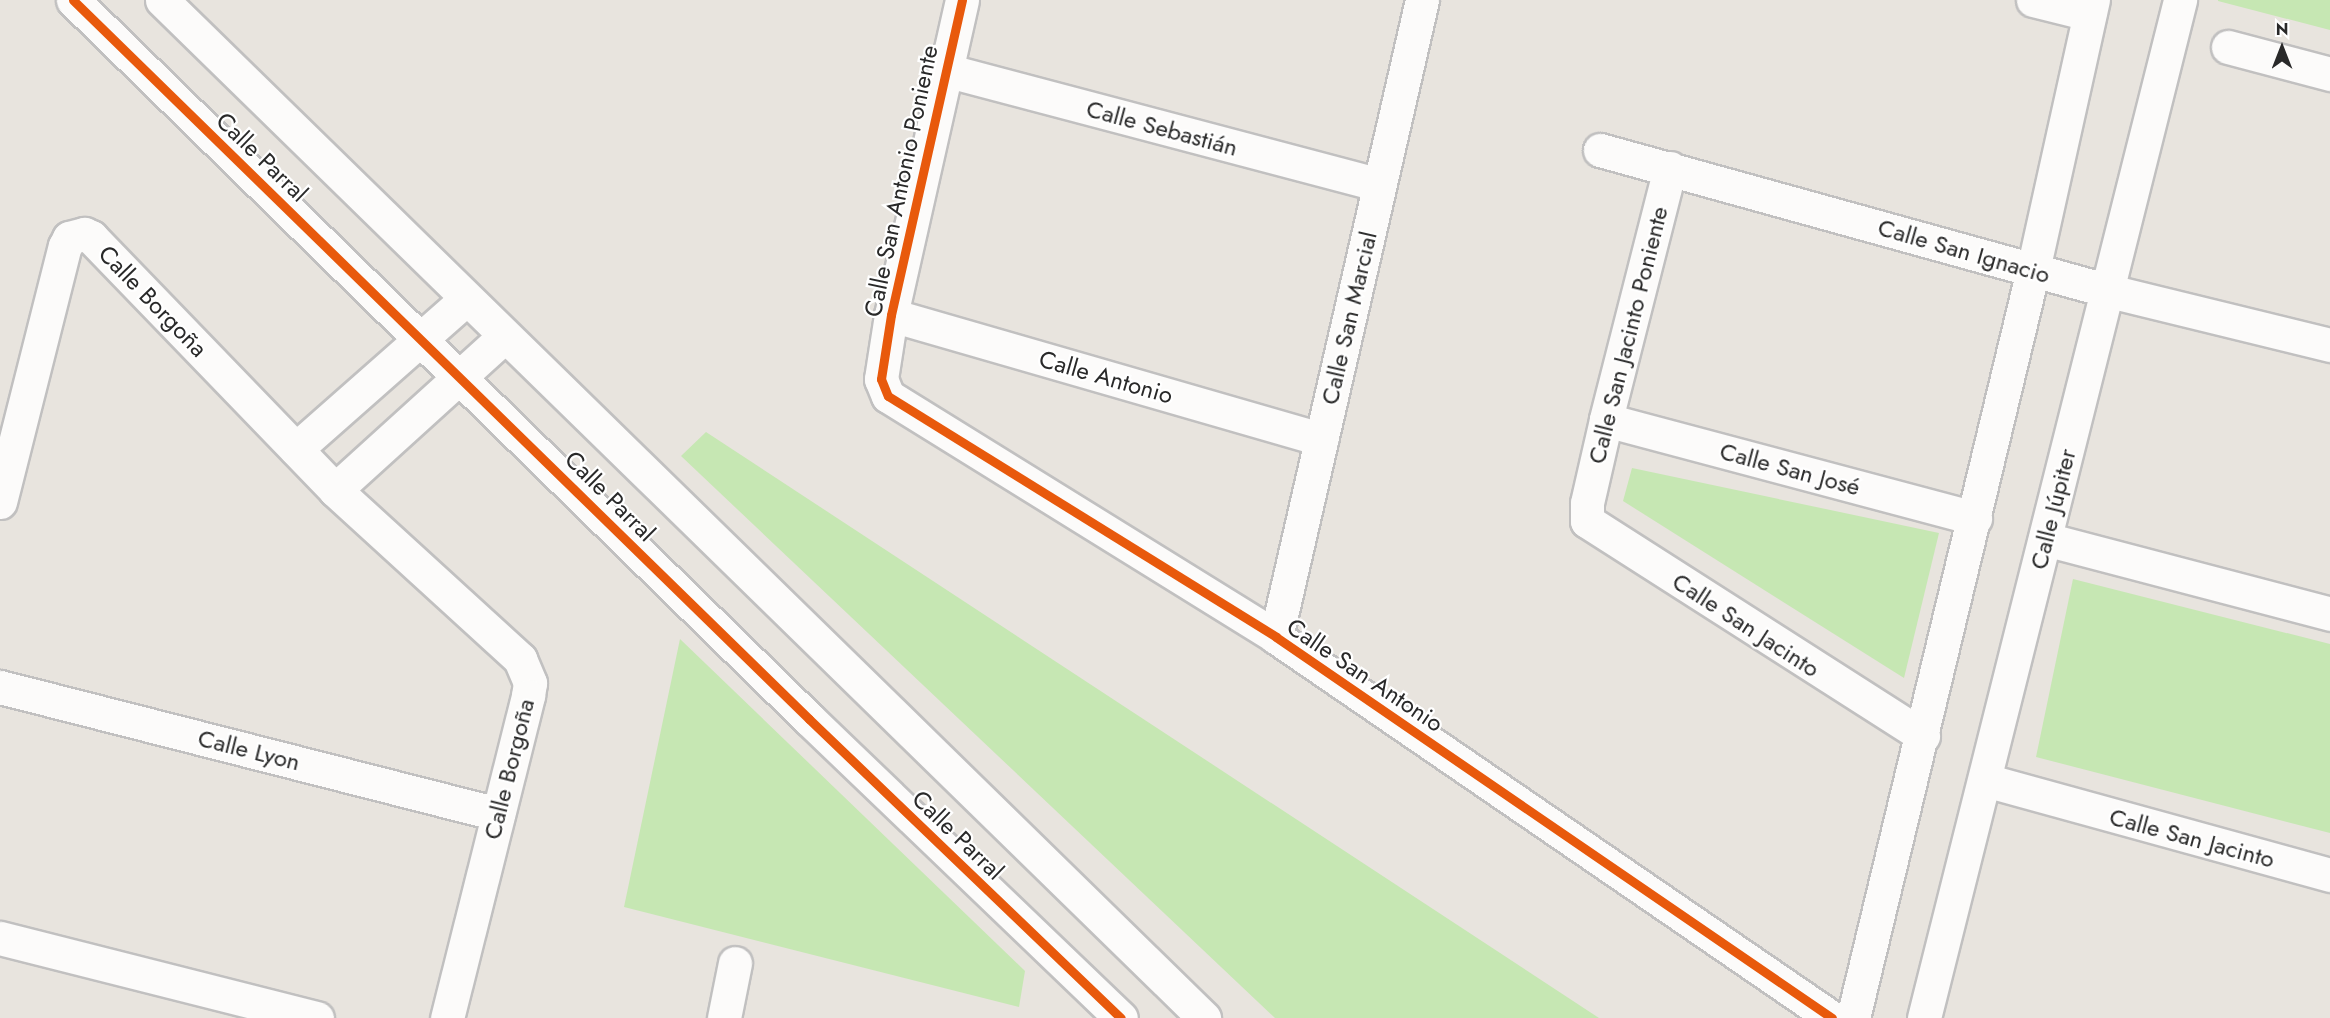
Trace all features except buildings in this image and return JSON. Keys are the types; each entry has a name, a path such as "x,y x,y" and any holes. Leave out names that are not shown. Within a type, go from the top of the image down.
{"street":[{"name":"Calle Parral","path":"73,0 809,719 1121,1018"},
{"name":"Calle Parral","path":"162,0 465,300 1204,1018"},
{"name":"Calle San Antonio Poniente","path":"882,370 891,315 962,0"},
{"name":"Calle San Marcial","path":"1276,637 1422,0"},
{"path":"1853,1018 1975,518 2091,7 2033,0"},
{"name":"Calle Júpiter","path":"1924,1018 2109,291 2180,0"},
{"path":"2228,47 2330,74"},
{"name":"Calle Sebastián","path":"945,70 1379,185"},
{"name":"Calle San Ignacio","path":"1600,150 2109,291 2330,345"},
{"name":"Calle San Jacinto Poniente","path":"1587,503 1670,168"},
{"name":"Calle Borgoña","path":"0,501 65,246 75,235 91,237 335,490 520,659 527,671 528,696 447,1018"},
{"path":"296,449 465,300"},
{"name":"Calle Antonio","path":"891,315 1321,439"},
{"path":"335,490 504,337"},
{"name":"Calle San Antonio","path":"882,370 880,379 888,396 1276,637 1832,1018"},
{"name":"Calle San José","path":"1606,420 1975,518"},
{"name":"Calle San Jacinto","path":"1587,503 1587,521 1591,526 1923,736"},
{"path":"2045,539 2330,614"},
{"name":"Calle Lyon","path":"0,687 498,814"},
{"name":"Calle San Jacinto","path":"1985,780 2330,875"},
{"path":"0,938 317,1018"},
{"path":"724,1018 735,963"}],"green space":[{"path":"2218,0 2330,0 2330,30 2218,1"},
{"path":"706,432 1599,1018 1275,1018 681,456"},
{"path":"1632,468 1939,533 1904,678 1623,501"},
{"path":"2073,579 2330,644 2330,833 2036,757"},
{"path":"680,639 1025,971 1019,1007 624,907"}],"cycle path":[{"path":"73,0 809,719 1121,1018"},
{"path":"962,0 891,315 881,379 888,396 1276,637 1832,1018"}]}
